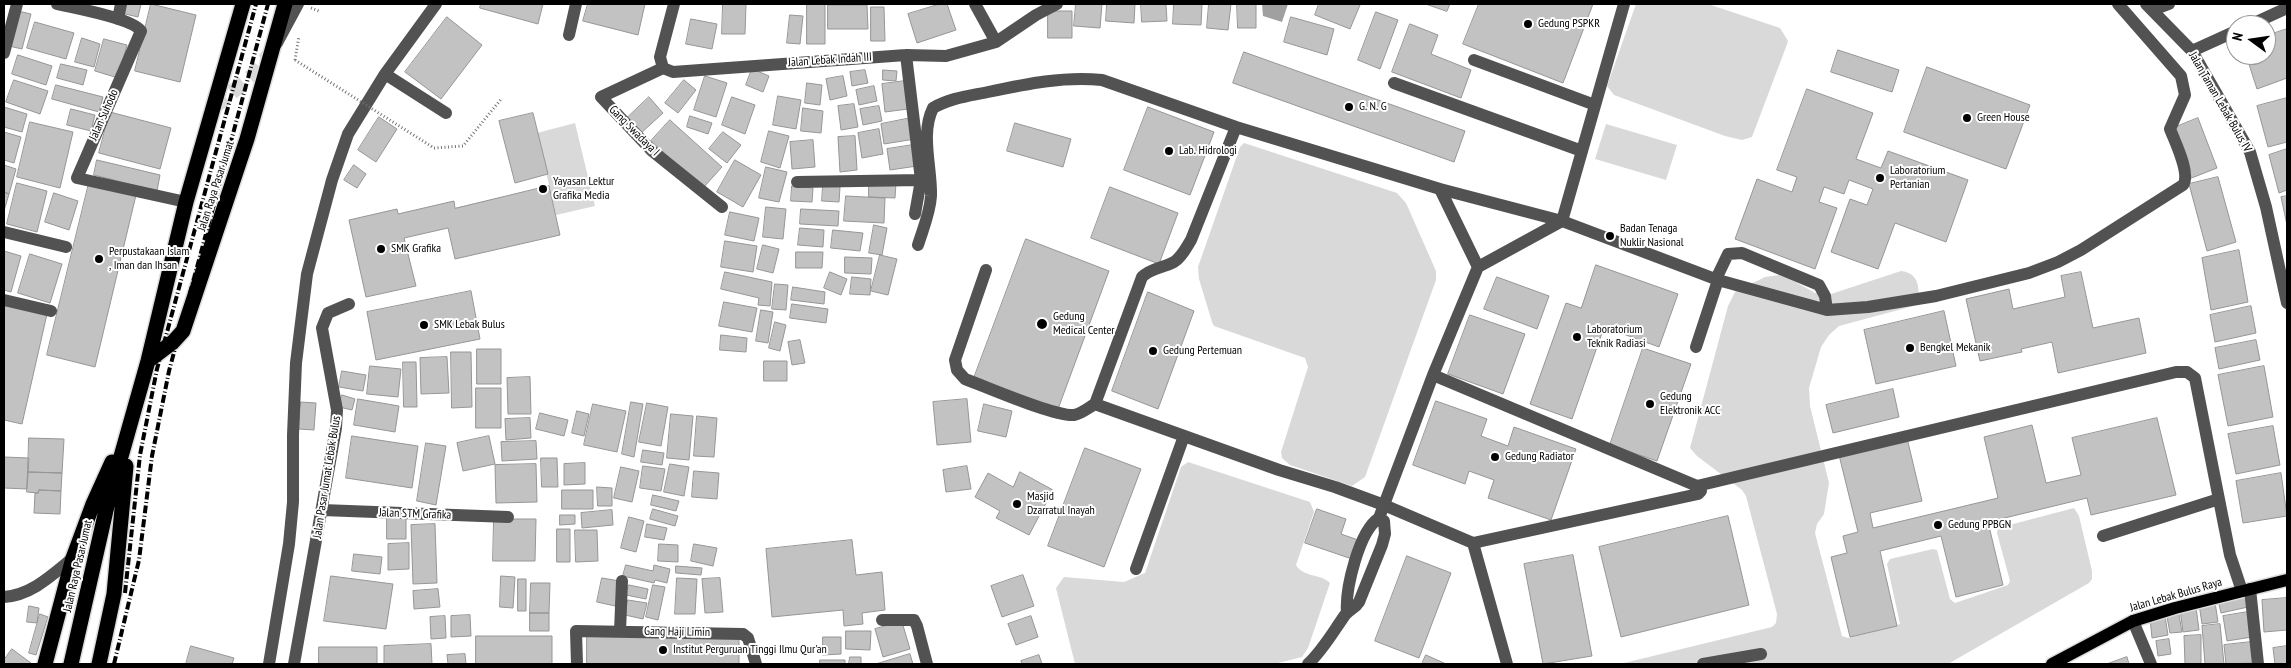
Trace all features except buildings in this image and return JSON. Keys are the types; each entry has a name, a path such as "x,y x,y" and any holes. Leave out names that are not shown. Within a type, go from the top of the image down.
{"highway":[{"name":"Jalan Raya Pasar Jumat","path":"71,664 107,506 148,361 186,202 243,4"},
{"name":"Jalan Raya Pasar Jumat","path":"148,361 173,342 183,331 247,139 285,4"},
{"name":"Jalan Raya Pasar Jumat","path":"99,664 114,594 121,510 132,417"},
{"path":"45,664 73,558 93,504 132,417"}],"main road":[{"name":"Jalan Lebak Bulus Raya","path":"2052,664 2133,621 2287,580"}],"street":[{"path":"4,53 17,4"},
{"name":"Jalan Suhodo","path":"57,4 118,19 138,27 142,31 76,178 186,202"},
{"path":"118,19 121,4"},
{"path":"269,664 289,544 293,502 296,363 307,274 332,180 348,134 385,74 436,4"},
{"path":"569,35 576,4"},
{"path":"663,68 660,57 674,4"},
{"path":"975,4 996,42"},
{"name":"Jalan Lebak Indah III","path":"663,68 673,72 906,55 946,56 996,42 1036,15 1057,4"},
{"path":"1308,664 1326,643 1346,612 1348,586 1364,539 1368,529 1379,518 1433,375 1478,268 1562,221 1624,4"},
{"path":"918,245 929,210 931,194 928,140 929,116 933,108 948,100 1041,81 1083,78 1102,80 1236,127 1440,189 1562,221 1717,280 1827,310 1868,307 1936,296 2029,273 2058,262 2081,250 2186,182 2186,175 2170,129 2185,96 2181,76 2118,4"},
{"path":"2149,7 2169,4"},
{"path":"273,50 304,6"},
{"name":"Jalan Taman Lebak Bulus IV","path":"2149,7 2192,51 2250,152 2271,225 2287,303"},
{"path":"2272,15 2287,8"},
{"path":"2192,51 2226,36"},
{"path":"906,55 921,180 915,214"},
{"path":"1474,60 1595,105"},
{"name":"Gang Swadaya I","path":"663,68 601,97 651,150 722,207"},
{"path":"385,74 446,113"},
{"path":"1394,83 1582,151"},
{"path":"986,270 955,360 958,373 965,379 1056,413 1073,415 1094,404 1137,285 1146,272 1174,262 1182,255 1191,240 1236,127"},
{"path":"798,182 921,180"},
{"path":"1440,189 1478,268"},
{"path":"4,232 66,247"},
{"path":"1696,347 1717,280 1728,254 1742,253 1819,285 1825,296 1827,310"},
{"path":"4,300 51,310"},
{"name":"Jalan Pasar Jumat Lebak Bulus","path":"294,664 322,510 337,410 322,328 328,314 348,304"},
{"path":"1697,486 2182,371 2195,378 2230,555 2246,590 2258,664"},
{"path":"1094,404 1384,505 1472,543 1698,494 1701,491 1697,486 1433,375"},
{"path":"1136,569 1184,436"},
{"path":"2103,536 2219,499"},
{"name":"Jalan STM Grafika","path":"322,510 508,517"},
{"path":"1346,612 1355,609 1359,602 1382,545 1385,528 1384,521 1379,518"},
{"path":"1472,543 1507,664"},
{"path":"4,597 37,587 73,558"},
{"path":"620,632 622,581"},
{"path":"882,620 914,620 927,664"},
{"path":"2133,621 2151,664"},
{"name":"Gang Haji Limin","path":"578,664 576,631 743,634 748,638 756,664"},
{"path":"1703,664 1761,654"}],"path":[{"path":"304,6 319,11"},
{"path":"295,60 434,148 463,146 502,98"}],"shaded area":[{"path":"1262,4 1288,4 1282,22 1263,16"},
{"path":"1636,4 1708,4 1780,28 1788,41 1752,137 1742,140 1725,136 1614,95 1607,86"},
{"path":"575,123 595,206 556,215 537,133"},
{"path":"1606,124 1677,145 1666,180 1595,159"},
{"path":"1244,143 1397,193 1406,203 1436,271 1436,280 1365,477 1352,486 1290,465 1282,458 1281,452 1308,367 1305,358 1214,326 1212,322 1199,279 1198,267 1240,147"},
{"path":"1901,271 1912,275 1917,283 1917,305 1839,326 1829,335 1821,347 1809,388 1810,406 1829,483 1824,514 1817,524 1815,533 1842,636 1848,638 1900,624 1887,564 1890,559 1933,549 1937,550 1950,599 1955,603 2008,585 2010,581 1997,533 1998,528 2074,508 2079,516 2092,571 2092,579 2089,583 1948,664 1620,664 1772,627 1776,623 1777,614 1746,496 1742,490 1697,456 1690,448 1728,306 1735,292 1765,277 1780,275 1815,293 1828,295"},
{"path":"1188,462 1310,502 1314,512 1296,565 1303,572 1322,578 1330,583 1308,648 1302,657 1274,664 1075,664 1056,588 1064,577 1124,582 1145,573 1181,467"}],"tunnel":[{"path":"214,107 253,75 272,51"}],"railway":[{"path":"125,593 140,455 157,369 256,4"},
{"path":"114,664 139,560 152,456 169,371 268,4"}],"place":[{"name":"Gedung PSPKR","path":"1528,24"},
{"name":"G. N. G","path":"1349,107"},
{"name":"Green House","path":"1967,118"},
{"name":"Lab. Hidrologi","path":"1169,151"},
{"name":"Laboratorium Pertanian","path":"1880,178"},
{"name":"Yayasan Lektur Grafika Media","path":"543,189"},
{"name":"Badan Tenaga Nuklir Nasional","path":"1610,236"},
{"name":"SMK Grafika","path":"381,249"},
{"name":"Perpustakaan Islam , Iman dan Ihsan","path":"99,259"},
{"name":"Gedung Medical Center","path":"1042,324"},
{"name":"SMK Lebak Bulus","path":"424,325"},
{"name":"Laboratorium Teknik Radiasi","path":"1577,337"},
{"name":"Bengkel Mekanik","path":"1910,348"},
{"name":"Gedung Pertemuan","path":"1153,351"},
{"name":"Gedung Elektronik ACC","path":"1650,404"},
{"name":"Gedung Radiator","path":"1495,457"},
{"name":"Masjid Dzarratul Inayah","path":"1017,504"},
{"name":"Gedung PPBGN","path":"1938,525"},
{"name":"Institut Perguruan Tinggi Ilmu Qur'an","path":"663,650"}]}
